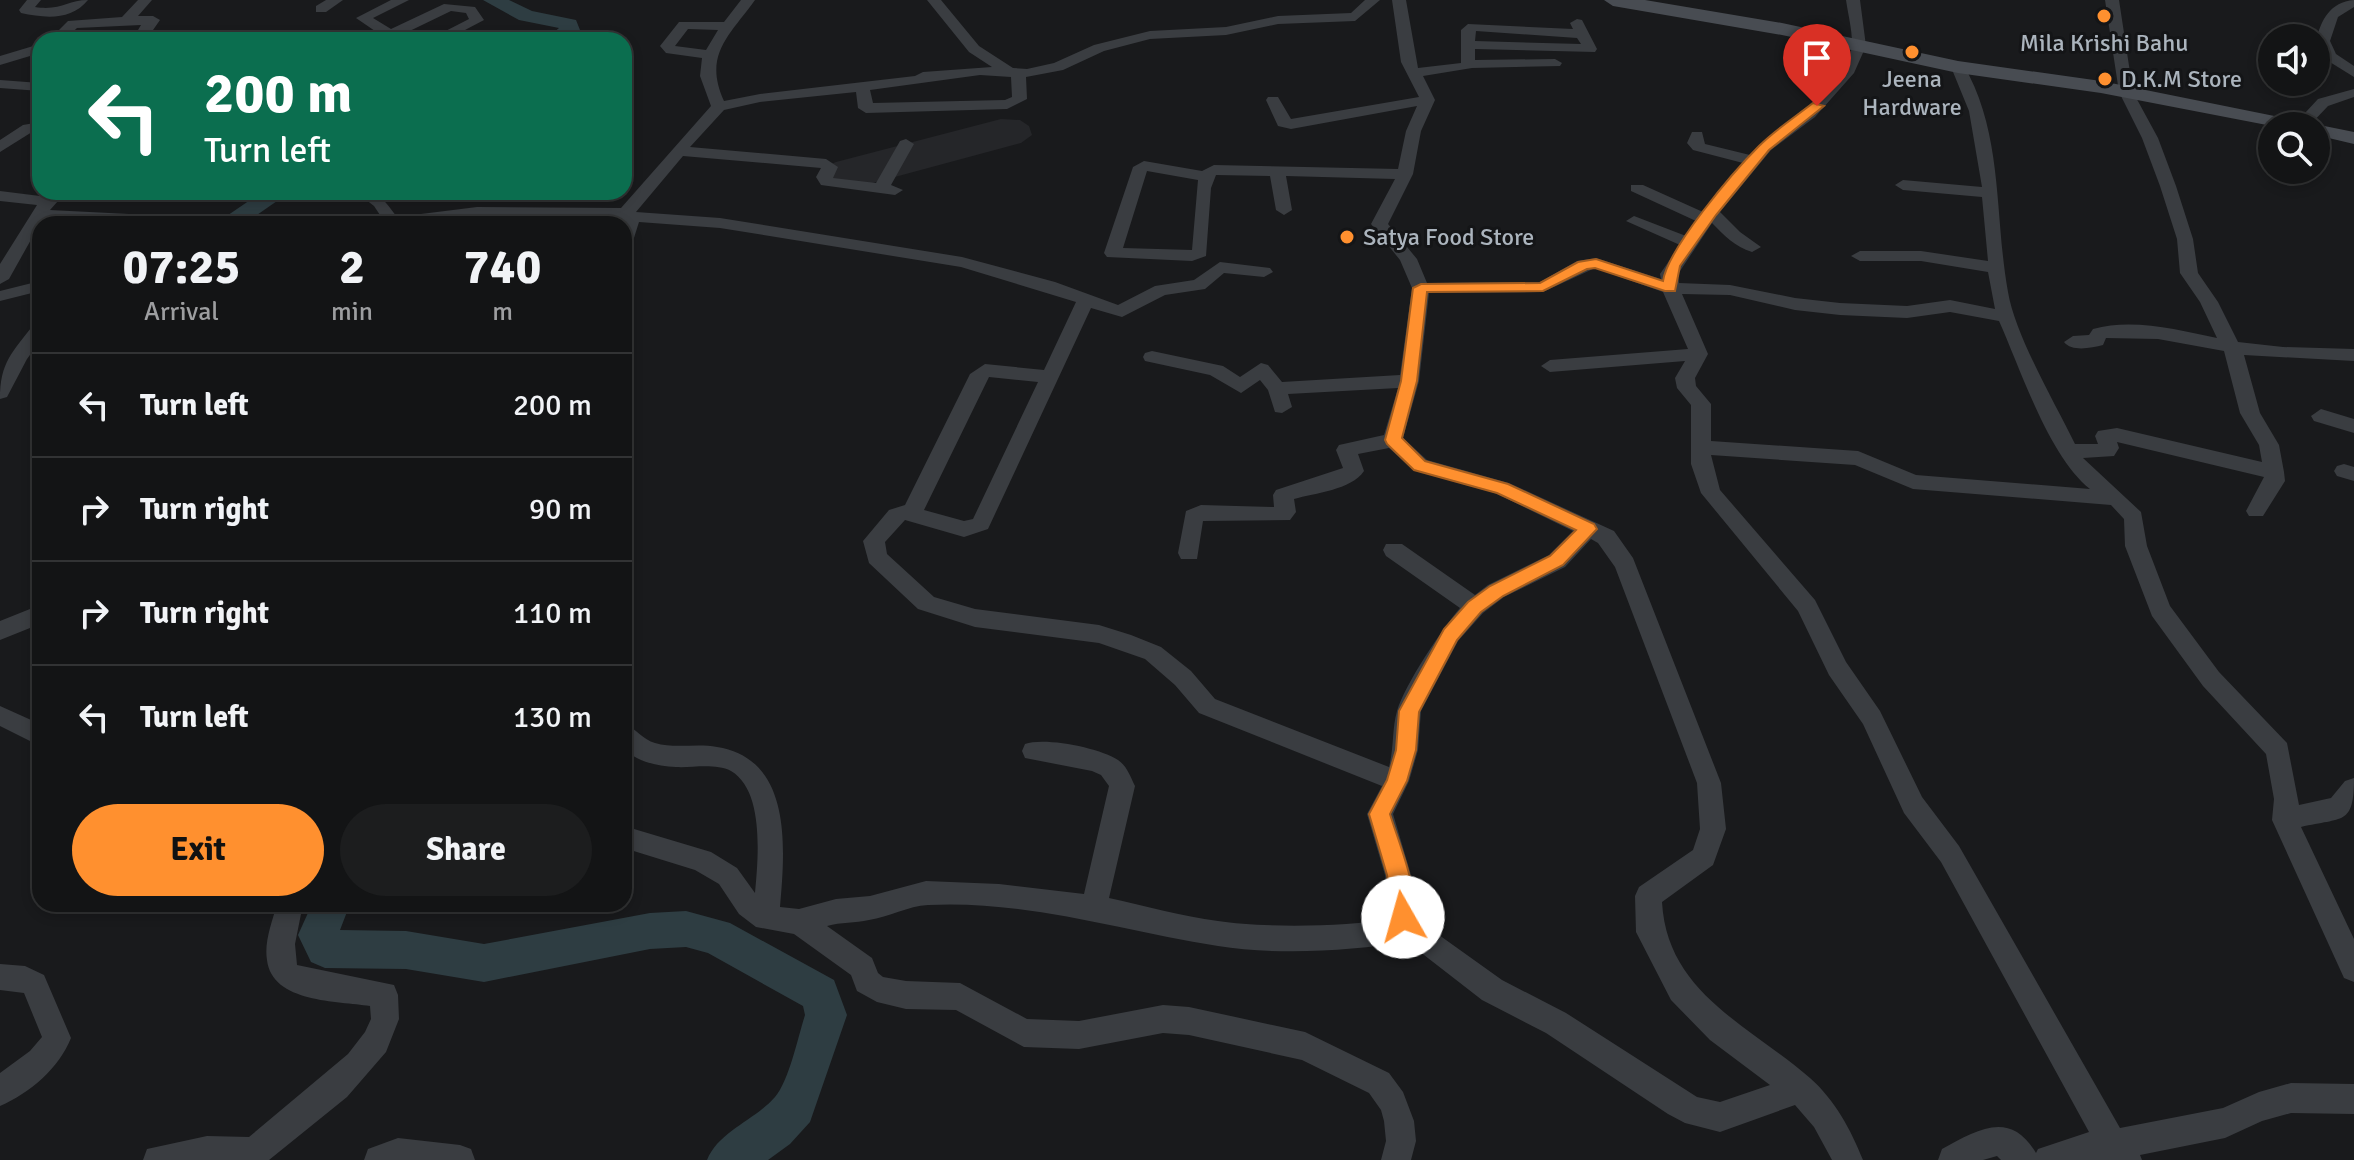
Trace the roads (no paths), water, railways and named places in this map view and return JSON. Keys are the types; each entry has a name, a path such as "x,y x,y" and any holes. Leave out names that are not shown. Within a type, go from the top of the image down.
{"main road":[{"path":"1613,0 1790,31 1958,67 2126,92 2258,118"},
{"path":"2330,132 2354,138"}],"street":[{"path":"34,0 26,10 52,14 70,10 81,0"},
{"path":"126,21 145,0"},
{"path":"321,9 336,0"},
{"path":"384,32 363,18 402,0"},
{"path":"719,107 706,74 712,55 748,0"},
{"path":"862,86 866,108 1007,104 1020,99 1013,72 974,49 934,0"},
{"path":"629,215 678,151 719,107 760,98 920,80 923,76 938,73 1049,70 1099,48 1150,35 1226,31 1278,20 1350,18 1373,0"},
{"path":"1399,0 1408,62 1428,100"},
{"path":"1699,354 1670,288 1673,266 1708,216 1754,161 1794,123 1810,114 1847,73 1859,46 1853,0"},
{"path":"2112,0 2126,92 2150,138 2168,186 2185,239 2189,273 2209,302 2238,361 2250,413 2269,445 2275,481 2256,511"},
{"path":"2354,3 2340,5 2332,12 2323,41 2330,56 2354,73"},
{"path":"392,32 449,7 470,10 477,20 452,32"},
{"path":"64,32 73,24 153,20 142,32"},
{"path":"712,55 671,50 667,46 684,25 729,26"},
{"path":"1413,73 1465,67 1468,64 1582,61 1579,35 1468,45 1468,64"},
{"path":"0,61 32,51"},
{"path":"1958,67 1977,111 2006,317 2068,451 2080,470 2117,498 2134,517 2136,546 2160,610 2211,679 2278,750 2287,799 2285,820 2354,969"},
{"path":"0,84 32,86"},
{"path":"2310,112 2331,97 2354,93"},
{"path":"1273,100 1279,120 1291,124 1428,100"},
{"path":"1393,440 1409,381 1421,288 1408,259 1379,224 1385,207 1399,191 1415,117 1428,100"},
{"path":"0,147 32,128"},
{"path":"1697,135 1695,143 1699,147 1754,161"},
{"path":"678,151 826,164 830,167 824,177 827,182 888,189 906,144"},
{"path":"1207,177 1144,166 1139,170 1113,253 1192,256 1200,252 1203,188 1214,170 1405,174"},
{"path":"1277,170 1284,210"},
{"path":"1903,185 1989,193"},
{"path":"1637,188 1708,216 1752,247"},
{"path":"0,196 32,199"},
{"path":"36,216 50,201 40,200"},
{"path":"444,216 477,212 527,216"},
{"path":"38,213 84,216"},
{"path":"613,216 720,223 962,262 1122,311 1161,290 1199,285 1220,267 1264,272"},
{"path":"1634,221 1691,244"},
{"path":"0,279 32,223"},
{"path":"1860,256 1921,256 1997,268"},
{"path":"1421,288 1543,287 1583,265 1596,263 1670,288 1730,290 1795,304 1840,309 1907,312 1950,306 2006,317"},
{"path":"0,296 32,288"},
{"path":"1087,298 981,524 964,529 912,512 896,515 874,541 877,557 926,603 975,618 1099,634 1123,641 1153,653 1183,678 1207,706 1397,781"},
{"path":"2073,342 2096,341 2099,333 2107,331 2175,336 2263,351 2354,355"},
{"path":"0,393 18,357 32,339"},
{"path":"1550,366 1699,354"},
{"path":"1699,354 1685,378 1687,388 1701,404 1701,464 1711,493 1807,606 1837,668 1872,718 1913,805 1950,854 2120,1152"},
{"path":"1152,357 1216,370 1241,387 1261,369 1280,398 1303,385 1409,381"},
{"path":"912,512 977,378 985,370 1048,377"},
{"path":"2321,416 2354,426"},
{"path":"2068,451 2107,451 2105,436 2117,435 2274,472"},
{"path":"1393,440 1420,465 1502,488 1606,537 1625,564 1709,783 1713,829 1704,857 1648,896 1650,932 1681,990 1720,1030 1800,1089 1825,1116 1848,1160"},
{"path":"1189,553 1193,516 1201,513 1283,515 1283,495 1339,479 1356,469 1346,450 1393,440"},
{"path":"1702,447 1858,458 1913,482 2117,498"},
{"path":"1588,529 1557,561 1496,591 1475,607 1450,635 1409,711 1406,750 1397,781 1380,814 1398,875 1403,917 1411,927 1492,990 1556,1023 1678,1104 1696,1112 1720,1117 1800,1089"},
{"path":"1394,550 1475,607"},
{"path":"0,631 32,617"},
{"path":"5,722 32,733"},
{"path":"632,741 644,751 721,757 746,768 769,807 771,865 766,918"},
{"path":"1034,751 1101,763 1112,767 1120,776 1122,786 1094,907"},
{"path":"2285,820 2339,807 2354,789"},
{"path":"632,839 702,860 728,876 748,905 766,918 799,922 836,911 870,908 926,893 999,896 1094,907 1219,934 1247,936 1371,935 1411,927"},
{"path":"158,1160 207,1151 251,1156 365,1057 379,1033 387,1009 384,995 362,988 310,984 290,979 282,969 282,935 288,912"},
{"path":"799,922 862,967 867,982 877,989 906,995 960,997 1024,1033 1079,1035 1163,1019 1189,1021 1305,1046 1379,1083 1393,1102 1399,1121 1401,1141 1396,1160"},
{"path":"0,977 25,979 34,984 57,1038 52,1050 42,1060 0,1091"},
{"path":"2049,1160 2120,1152 2149,1139 2225,1123 2259,1107 2291,1098 2354,1099"},
{"path":"1953,1160 1980,1145 2001,1140 2024,1160"},
{"path":"379,1160 398,1153 460,1160"}],"waterway":[{"path":"493,0 526,16 569,24 570,30 567,32"},
{"path":"240,216 265,200"},
{"path":"328,912 318,935 325,949 406,950 484,963 650,931 686,929 716,936 820,994 826,1015 795,1107 775,1129 729,1160"}],"place":[{"name":"Mila Krishi Bahu","path":"2104,16"},
{"name":"Jeena Hardware","path":"1912,52"},
{"name":"D.K.M Store","path":"2105,79"},
{"name":"Satya Food Store","path":"1347,237"}]}
